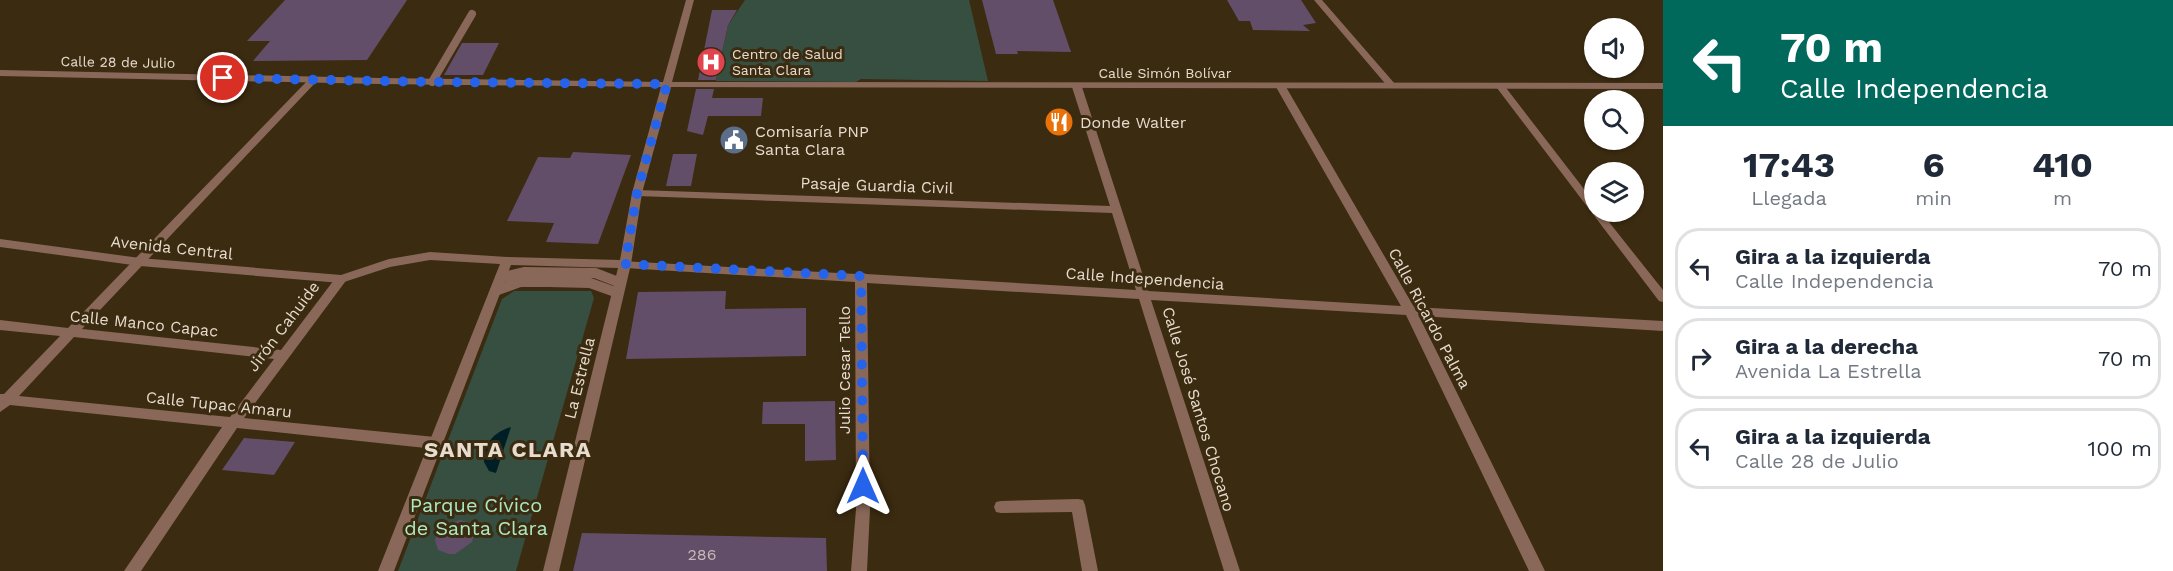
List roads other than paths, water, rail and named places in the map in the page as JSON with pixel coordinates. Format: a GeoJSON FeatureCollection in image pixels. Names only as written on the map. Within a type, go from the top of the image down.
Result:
{"type":"FeatureCollection","features":[{"type":"Feature","properties":{"kind":"street","name":"La Estrella"},"geometry":{"type":"LineString","coordinates":[[551,571],[620,288],[637,193],[690,0]]}},
{"type":"Feature","properties":{"kind":"street"},"geometry":{"type":"LineString","coordinates":[[1318,0],[1392,86]]}},
{"type":"Feature","properties":{"kind":"street","name":"Calle 28 de Julio"},"geometry":{"type":"LineString","coordinates":[[0,73],[432,82],[667,84]]}},
{"type":"Feature","properties":{"kind":"street"},"geometry":{"type":"LineString","coordinates":[[2,401],[140,262],[313,80]]}},
{"type":"Feature","properties":{"kind":"street","name":"Calle Simón Bolívar"},"geometry":{"type":"LineString","coordinates":[[667,84],[1077,87],[1663,86]]}},
{"type":"Feature","properties":{"kind":"street"},"geometry":{"type":"LineString","coordinates":[[1500,86],[1584,196]]}},
{"type":"Feature","properties":{"kind":"street","name":"Calle José Santos Chocano"},"geometry":{"type":"LineString","coordinates":[[1077,87],[1232,571]]}},
{"type":"Feature","properties":{"kind":"street","name":"Calle Ricardo Palma"},"geometry":{"type":"LineString","coordinates":[[1281,87],[1410,311],[1537,571]]}},
{"type":"Feature","properties":{"kind":"street","name":"Pasaje Guardia Civil"},"geometry":{"type":"LineString","coordinates":[[637,193],[1116,210]]}},
{"type":"Feature","properties":{"kind":"street"},"geometry":{"type":"LineString","coordinates":[[1604,222],[1663,298]]}},
{"type":"Feature","properties":{"kind":"street","name":"Avenida Central"},"geometry":{"type":"LineString","coordinates":[[0,243],[140,262],[341,279]]}},
{"type":"Feature","properties":{"kind":"street","name":"Jirón Cahuide"},"geometry":{"type":"LineString","coordinates":[[132,571],[232,424],[341,279],[389,263],[430,256],[507,261],[625,264]]}},
{"type":"Feature","properties":{"kind":"street"},"geometry":{"type":"LineString","coordinates":[[386,571],[507,261]]}},
{"type":"Feature","properties":{"kind":"street","name":"Calle Independencia"},"geometry":{"type":"LineString","coordinates":[[625,264],[861,276],[1663,326]]}},
{"type":"Feature","properties":{"kind":"street","name":"Julio Cesar Tello"},"geometry":{"type":"LineString","coordinates":[[859,571],[863,510],[861,276]]}},
{"type":"Feature","properties":{"kind":"street","name":"Calle Manco Capac"},"geometry":{"type":"LineString","coordinates":[[0,325],[284,355]]}},
{"type":"Feature","properties":{"kind":"street","name":"Calle Tupac Amaru"},"geometry":{"type":"LineString","coordinates":[[2,401],[435,443]]}},
{"type":"Feature","properties":{"kind":"street"},"geometry":{"type":"LineString","coordinates":[[1001,507],[1078,505],[1090,571]]}},
{"type":"Feature","properties":{"kind":"lane"},"geometry":{"type":"LineString","coordinates":[[432,82],[472,14]]}},
{"type":"Feature","properties":{"kind":"lane"},"geometry":{"type":"LineString","coordinates":[[498,285],[520,282],[590,283],[620,288]]}},
{"type":"Feature","properties":{"kind":"water"},"geometry":{"type":"Polygon","coordinates":[[[511,427],[496,473],[489,471],[484,462],[488,444],[499,432],[511,427]]]}},
{"type":"Feature","properties":{"kind":"place","name":"Centro de Salud Santa Clara"},"geometry":{"type":"Point","coordinates":[711,62]}},
{"type":"Feature","properties":{"kind":"place","name":"Donde Walter"},"geometry":{"type":"Point","coordinates":[1059,122]}},
{"type":"Feature","properties":{"kind":"place","name":"Comisaría PNP Santa Clara"},"geometry":{"type":"Point","coordinates":[734,140]}},
{"type":"Feature","properties":{"kind":"district","name":"SANTA CLARA"},"geometry":{"type":"Point","coordinates":[508,449]}},
{"type":"Feature","properties":{"kind":"park label","name":"Parque Cívico de Santa Clara"},"geometry":{"type":"Point","coordinates":[476,516]}}]}
